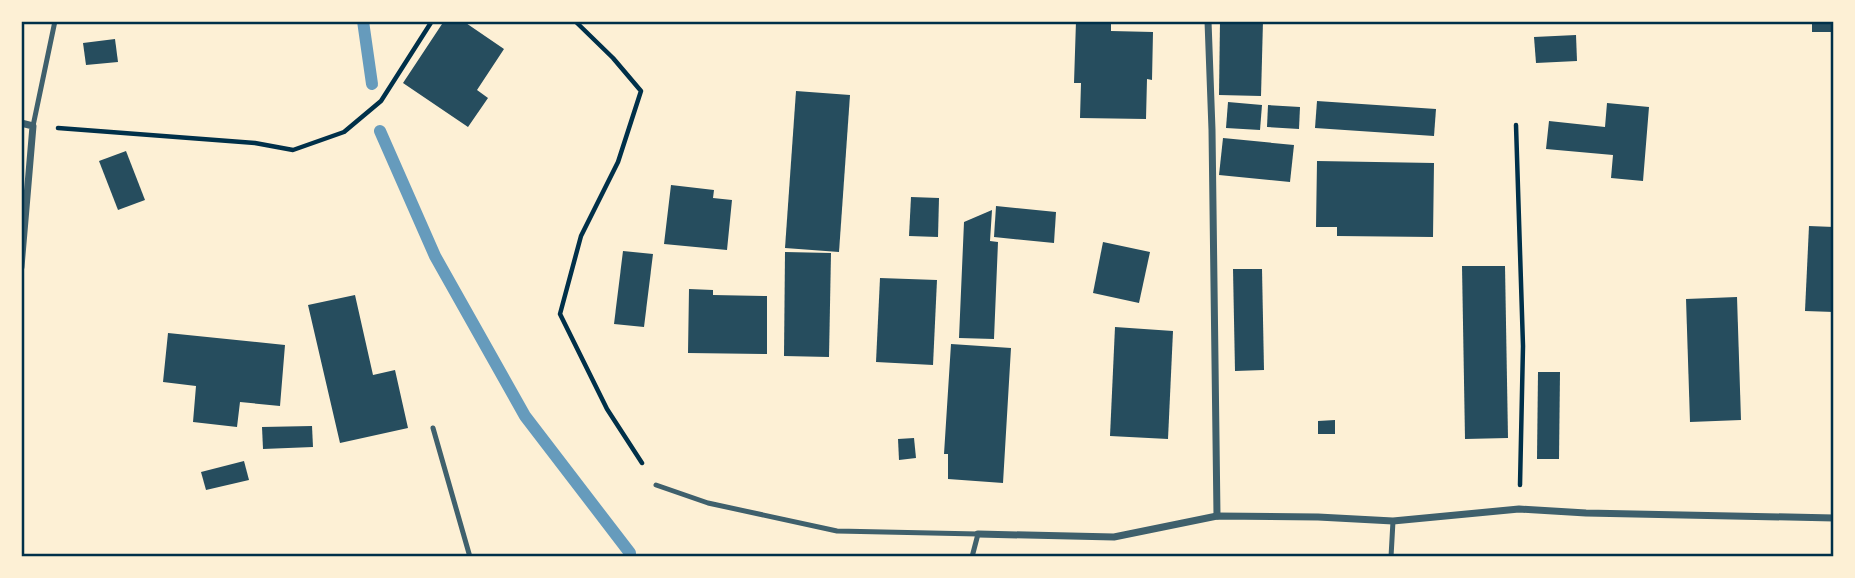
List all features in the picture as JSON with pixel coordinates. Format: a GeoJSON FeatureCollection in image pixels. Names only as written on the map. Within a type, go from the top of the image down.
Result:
{"type":"FeatureCollection","features":[{"type":"Feature","properties":{"kind":"street"},"geometry":{"type":"LineString","coordinates":[[1209,21],[1217,516]]}},
{"type":"Feature","properties":{"kind":"street"},"geometry":{"type":"LineString","coordinates":[[21,123],[33,126],[21,267]]}},
{"type":"Feature","properties":{"kind":"street"},"geometry":{"type":"LineString","coordinates":[[978,534],[1114,537],[1217,516],[1394,520],[1519,509],[1834,518]]}},
{"type":"Feature","properties":{"kind":"lane"},"geometry":{"type":"LineString","coordinates":[[33,126],[55,21]]}},
{"type":"Feature","properties":{"kind":"lane"},"geometry":{"type":"LineString","coordinates":[[433,429],[470,557]]}},
{"type":"Feature","properties":{"kind":"lane"},"geometry":{"type":"LineString","coordinates":[[656,485],[708,503],[837,531],[978,534],[972,557]]}},
{"type":"Feature","properties":{"kind":"lane"},"geometry":{"type":"LineString","coordinates":[[1391,557],[1394,520]]}},
{"type":"Feature","properties":{"kind":"path"},"geometry":{"type":"LineString","coordinates":[[33,126],[255,143],[293,150],[344,132],[381,101],[432,21]]}},
{"type":"Feature","properties":{"kind":"path"},"geometry":{"type":"LineString","coordinates":[[575,21],[641,90],[618,162],[581,236],[560,314],[607,409],[656,485]]}},
{"type":"Feature","properties":{"kind":"path"},"geometry":{"type":"LineString","coordinates":[[1516,125],[1523,346],[1519,509]]}},
{"type":"Feature","properties":{"kind":"building"},"geometry":{"type":"Polygon","coordinates":[[[444,21],[463,21],[504,49],[477,90],[488,98],[468,127],[403,83],[444,21]]]}},
{"type":"Feature","properties":{"kind":"building"},"geometry":{"type":"Polygon","coordinates":[[[1076,21],[1111,21],[1111,31],[1153,32],[1152,80],[1147,79],[1146,119],[1080,118],[1081,83],[1074,83],[1076,21]]]}},
{"type":"Feature","properties":{"kind":"building"},"geometry":{"type":"Polygon","coordinates":[[[1220,21],[1263,21],[1261,96],[1219,95],[1220,21]]]}},
{"type":"Feature","properties":{"kind":"building"},"geometry":{"type":"Polygon","coordinates":[[[1812,21],[1834,21],[1834,32],[1812,32],[1812,21]]]}},
{"type":"Feature","properties":{"kind":"building"},"geometry":{"type":"Polygon","coordinates":[[[1576,35],[1577,61],[1536,63],[1534,37],[1576,35]]]}},
{"type":"Feature","properties":{"kind":"building"},"geometry":{"type":"Polygon","coordinates":[[[115,39],[118,62],[86,65],[83,43],[115,39]]]}},
{"type":"Feature","properties":{"kind":"building"},"geometry":{"type":"Polygon","coordinates":[[[796,91],[850,95],[839,252],[785,248],[796,91]]]}},
{"type":"Feature","properties":{"kind":"building"},"geometry":{"type":"Polygon","coordinates":[[[1317,101],[1436,109],[1434,136],[1315,128],[1317,101]]]}},
{"type":"Feature","properties":{"kind":"building"},"geometry":{"type":"Polygon","coordinates":[[[1228,102],[1262,105],[1260,130],[1226,128],[1228,102]]]}},
{"type":"Feature","properties":{"kind":"building"},"geometry":{"type":"Polygon","coordinates":[[[1607,103],[1649,107],[1643,181],[1611,178],[1613,155],[1546,149],[1549,121],[1605,127],[1607,103]]]}},
{"type":"Feature","properties":{"kind":"building"},"geometry":{"type":"Polygon","coordinates":[[[1268,105],[1300,107],[1299,129],[1267,127],[1268,105]]]}},
{"type":"Feature","properties":{"kind":"building"},"geometry":{"type":"Polygon","coordinates":[[[1223,138],[1294,145],[1290,182],[1219,175],[1223,138]]]}},
{"type":"Feature","properties":{"kind":"building"},"geometry":{"type":"Polygon","coordinates":[[[126,151],[145,200],[118,210],[99,161],[126,151]]]}},
{"type":"Feature","properties":{"kind":"building"},"geometry":{"type":"Polygon","coordinates":[[[1317,161],[1434,163],[1433,237],[1337,236],[1337,227],[1316,227],[1317,161]]]}},
{"type":"Feature","properties":{"kind":"building"},"geometry":{"type":"Polygon","coordinates":[[[671,185],[714,190],[713,198],[732,200],[727,250],[664,244],[671,185]]]}},
{"type":"Feature","properties":{"kind":"building"},"geometry":{"type":"Polygon","coordinates":[[[911,197],[939,198],[938,237],[909,236],[911,197]]]}},
{"type":"Feature","properties":{"kind":"building"},"geometry":{"type":"Polygon","coordinates":[[[996,206],[1056,212],[1054,243],[994,237],[996,206]]]}},
{"type":"Feature","properties":{"kind":"building"},"geometry":{"type":"Polygon","coordinates":[[[992,210],[990,241],[998,242],[994,339],[959,338],[964,222],[992,210]]]}},
{"type":"Feature","properties":{"kind":"building"},"geometry":{"type":"Polygon","coordinates":[[[1809,226],[1834,227],[1834,312],[1805,311],[1809,226]]]}},
{"type":"Feature","properties":{"kind":"building"},"geometry":{"type":"Polygon","coordinates":[[[1103,242],[1150,252],[1139,303],[1093,293],[1103,242]]]}},
{"type":"Feature","properties":{"kind":"building"},"geometry":{"type":"Polygon","coordinates":[[[623,251],[653,254],[644,327],[614,324],[623,251]]]}},
{"type":"Feature","properties":{"kind":"building"},"geometry":{"type":"Polygon","coordinates":[[[785,252],[831,253],[829,357],[784,356],[785,252]]]}},
{"type":"Feature","properties":{"kind":"building"},"geometry":{"type":"Polygon","coordinates":[[[1462,266],[1505,266],[1508,438],[1465,439],[1462,266]]]}},
{"type":"Feature","properties":{"kind":"building"},"geometry":{"type":"Polygon","coordinates":[[[1233,269],[1262,269],[1264,370],[1235,371],[1233,269]]]}},
{"type":"Feature","properties":{"kind":"building"},"geometry":{"type":"Polygon","coordinates":[[[880,278],[937,280],[933,365],[876,362],[880,278]]]}},
{"type":"Feature","properties":{"kind":"building"},"geometry":{"type":"Polygon","coordinates":[[[689,289],[713,290],[713,295],[767,296],[767,354],[688,353],[689,289]]]}},
{"type":"Feature","properties":{"kind":"building"},"geometry":{"type":"Polygon","coordinates":[[[355,295],[373,375],[395,370],[408,428],[340,443],[308,305],[355,295]]]}},
{"type":"Feature","properties":{"kind":"building"},"geometry":{"type":"Polygon","coordinates":[[[1737,297],[1741,420],[1690,422],[1686,299],[1737,297]]]}},
{"type":"Feature","properties":{"kind":"building"},"geometry":{"type":"Polygon","coordinates":[[[1115,327],[1173,331],[1168,439],[1110,436],[1115,327]]]}},
{"type":"Feature","properties":{"kind":"building"},"geometry":{"type":"Polygon","coordinates":[[[168,333],[285,345],[280,406],[240,402],[237,427],[193,422],[196,386],[163,382],[168,333]]]}},
{"type":"Feature","properties":{"kind":"building"},"geometry":{"type":"Polygon","coordinates":[[[951,344],[1011,348],[1003,483],[948,479],[948,454],[944,454],[951,344]]]}},
{"type":"Feature","properties":{"kind":"building"},"geometry":{"type":"Polygon","coordinates":[[[1538,372],[1560,372],[1559,459],[1537,459],[1538,372]]]}},
{"type":"Feature","properties":{"kind":"building"},"geometry":{"type":"Polygon","coordinates":[[[1335,420],[1335,434],[1318,434],[1318,421],[1335,420]]]}},
{"type":"Feature","properties":{"kind":"building"},"geometry":{"type":"Polygon","coordinates":[[[312,426],[313,447],[263,449],[262,427],[312,426]]]}},
{"type":"Feature","properties":{"kind":"building"},"geometry":{"type":"Polygon","coordinates":[[[914,438],[916,458],[899,460],[898,439],[914,438]]]}},
{"type":"Feature","properties":{"kind":"building"},"geometry":{"type":"Polygon","coordinates":[[[244,461],[249,480],[206,490],[201,472],[244,461]]]}},
{"type":"Feature","properties":{"kind":"waterway"},"geometry":{"type":"LineString","coordinates":[[363,21],[372,84]]}},
{"type":"Feature","properties":{"kind":"waterway"},"geometry":{"type":"LineString","coordinates":[[380,131],[435,256],[525,416],[630,553],[630,557]]}}]}
